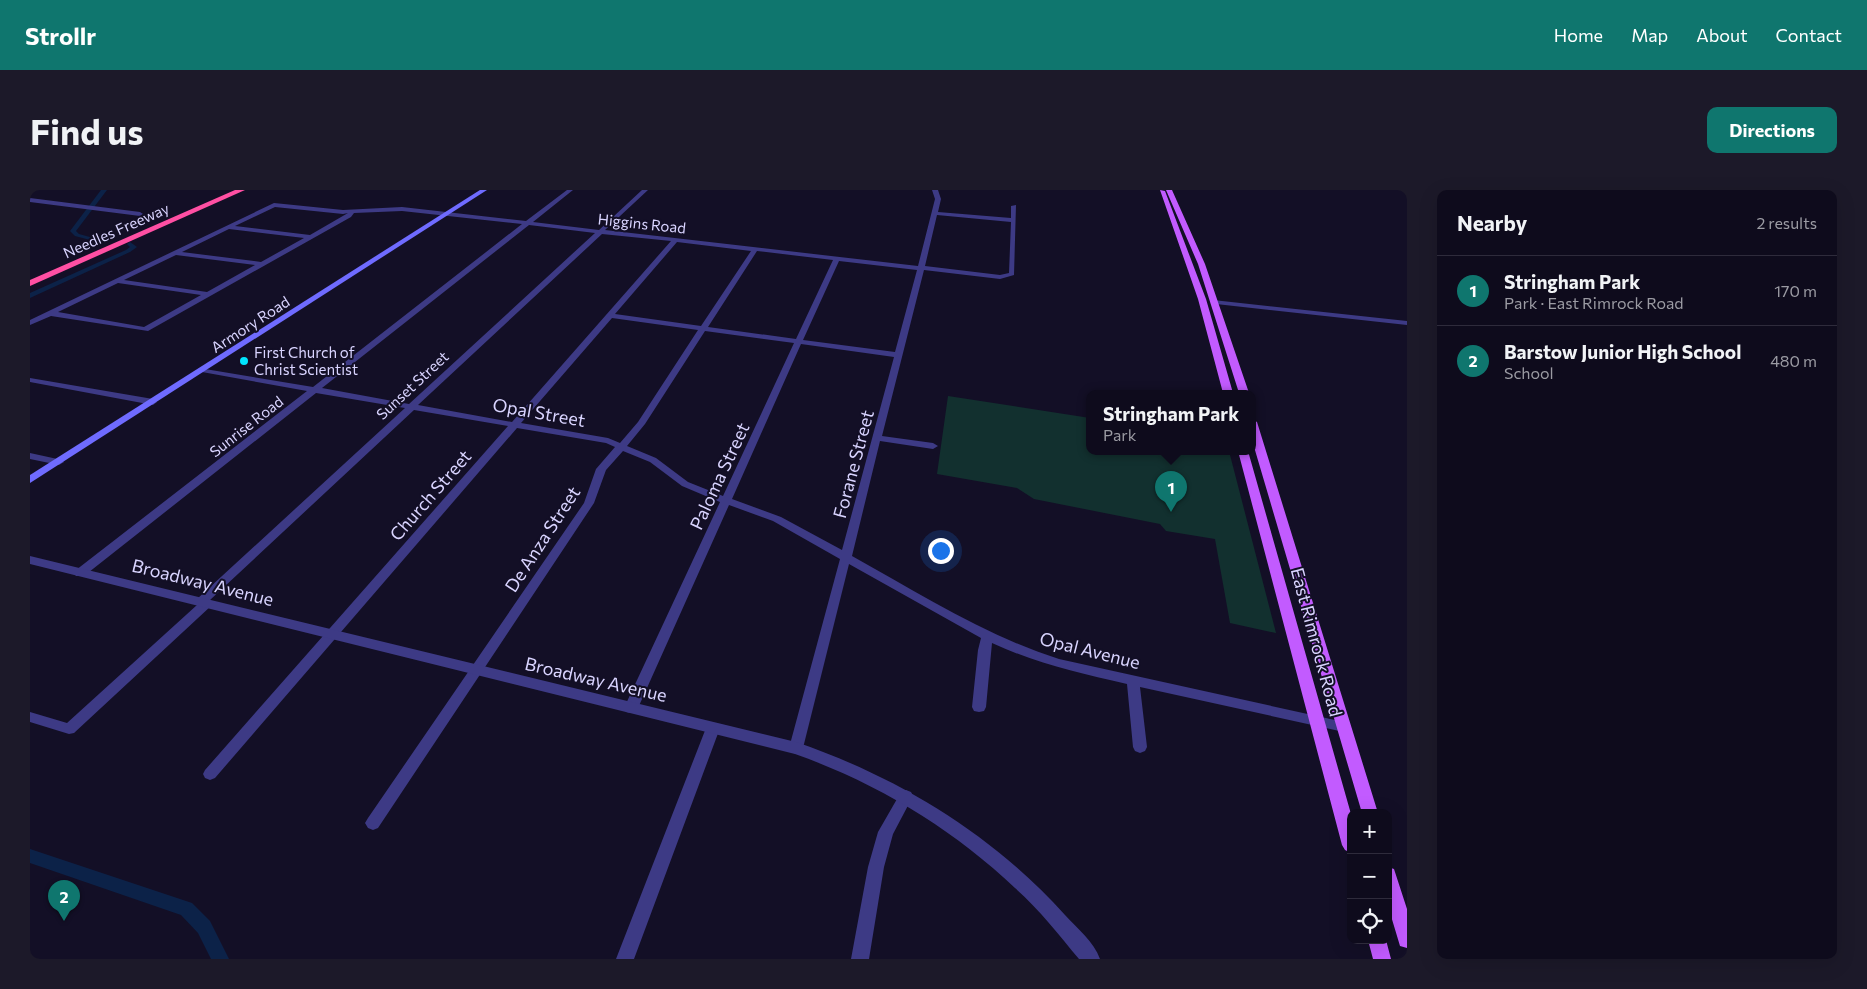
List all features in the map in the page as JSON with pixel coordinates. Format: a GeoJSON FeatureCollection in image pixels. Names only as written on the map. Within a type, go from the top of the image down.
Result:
{"type":"FeatureCollection","features":[{"type":"Feature","properties":{"kind":"highway"},"geometry":{"type":"LineString","coordinates":[[220,194],[242,190]]}},
{"type":"Feature","properties":{"kind":"highway","name":"Needles Freeway"},"geometry":{"type":"LineString","coordinates":[[181,207],[220,194]]}},
{"type":"Feature","properties":{"kind":"highway","name":"Needles Freeway"},"geometry":{"type":"LineString","coordinates":[[30,283],[220,194]]}},
{"type":"Feature","properties":{"kind":"highway","name":"Needles Freeway"},"geometry":{"type":"LineString","coordinates":[[83,249],[172,210]]}},
{"type":"Feature","properties":{"kind":"main road","name":"Armory Road"},"geometry":{"type":"LineString","coordinates":[[30,480],[484,190]]}},
{"type":"Feature","properties":{"kind":"main road"},"geometry":{"type":"LineString","coordinates":[[1162,190],[1202,299],[1227,390]]}},
{"type":"Feature","properties":{"kind":"main road"},"geometry":{"type":"LineString","coordinates":[[1169,190],[1193,243],[1216,302],[1243,390]]}},
{"type":"Feature","properties":{"kind":"main road","name":"East Rimrock Road"},"geometry":{"type":"LineString","coordinates":[[1256,435],[1369,809]]}},
{"type":"Feature","properties":{"kind":"main road","name":"East Rimrock Road"},"geometry":{"type":"LineString","coordinates":[[1244,455],[1347,830]]}},
{"type":"Feature","properties":{"kind":"main road"},"geometry":{"type":"LineString","coordinates":[[1392,888],[1407,938]]}},
{"type":"Feature","properties":{"kind":"main road"},"geometry":{"type":"LineString","coordinates":[[1378,944],[1382,959]]}},
{"type":"Feature","properties":{"kind":"street","name":"Sunrise Road"},"geometry":{"type":"LineString","coordinates":[[80,572],[570,190]]}},
{"type":"Feature","properties":{"kind":"street","name":"Sunset Street"},"geometry":{"type":"LineString","coordinates":[[30,717],[69,729],[645,190]]}},
{"type":"Feature","properties":{"kind":"street","name":"Forane Street"},"geometry":{"type":"LineString","coordinates":[[796,748],[935,213],[938,199],[934,190]]}},
{"type":"Feature","properties":{"kind":"street"},"geometry":{"type":"LineString","coordinates":[[30,200],[140,214]]}},
{"type":"Feature","properties":{"kind":"street"},"geometry":{"type":"LineString","coordinates":[[30,208],[46,202]]}},
{"type":"Feature","properties":{"kind":"street","name":"Higgins Road"},"geometry":{"type":"LineString","coordinates":[[227,227],[274,205],[352,212],[390,208],[1007,276],[1012,274],[1013,220]]}},
{"type":"Feature","properties":{"kind":"street"},"geometry":{"type":"LineString","coordinates":[[935,213],[1013,220],[1014,206]]}},
{"type":"Feature","properties":{"kind":"street"},"geometry":{"type":"LineString","coordinates":[[50,313],[145,329],[352,212]]}},
{"type":"Feature","properties":{"kind":"street"},"geometry":{"type":"LineString","coordinates":[[30,323],[227,227],[310,237]]}},
{"type":"Feature","properties":{"kind":"street","name":"Church Street"},"geometry":{"type":"LineString","coordinates":[[210,774],[676,240]]}},
{"type":"Feature","properties":{"kind":"street","name":"De Anza Street"},"geometry":{"type":"LineString","coordinates":[[373,823],[588,503],[602,469],[641,424],[755,249]]}},
{"type":"Feature","properties":{"kind":"street"},"geometry":{"type":"LineString","coordinates":[[175,253],[262,264]]}},
{"type":"Feature","properties":{"kind":"street","name":"Paloma Street"},"geometry":{"type":"LineString","coordinates":[[631,708],[837,258]]}},
{"type":"Feature","properties":{"kind":"street"},"geometry":{"type":"LineString","coordinates":[[116,281],[208,294]]}},
{"type":"Feature","properties":{"kind":"street"},"geometry":{"type":"LineString","coordinates":[[1216,302],[1407,323]]}},
{"type":"Feature","properties":{"kind":"street"},"geometry":{"type":"LineString","coordinates":[[610,316],[898,355]]}},
{"type":"Feature","properties":{"kind":"street","name":"Opal Street"},"geometry":{"type":"LineString","coordinates":[[202,370],[591,437],[622,446],[653,460],[685,484],[777,519],[845,557]]}},
{"type":"Feature","properties":{"kind":"street"},"geometry":{"type":"LineString","coordinates":[[30,380],[153,402]]}},
{"type":"Feature","properties":{"kind":"street"},"geometry":{"type":"LineString","coordinates":[[877,438],[933,446]]}},
{"type":"Feature","properties":{"kind":"street"},"geometry":{"type":"LineString","coordinates":[[30,456],[59,462]]}},
{"type":"Feature","properties":{"kind":"street","name":"Opal Avenue"},"geometry":{"type":"LineString","coordinates":[[845,557],[988,636],[1028,654],[1060,664],[1344,727]]}},
{"type":"Feature","properties":{"kind":"street","name":"Broadway Avenue"},"geometry":{"type":"LineString","coordinates":[[30,560],[796,748],[832,759],[906,796],[962,832],[1024,884],[1091,959]]}},
{"type":"Feature","properties":{"kind":"street"},"geometry":{"type":"LineString","coordinates":[[979,707],[984,650],[988,636]]}},
{"type":"Feature","properties":{"kind":"street"},"geometry":{"type":"LineString","coordinates":[[1134,681],[1140,747]]}},
{"type":"Feature","properties":{"kind":"street"},"geometry":{"type":"LineString","coordinates":[[624,959],[713,728]]}},
{"type":"Feature","properties":{"kind":"street"},"geometry":{"type":"LineString","coordinates":[[860,959],[886,832],[906,796]]}},
{"type":"Feature","properties":{"kind":"green space"},"geometry":{"type":"Polygon","coordinates":[[[948,396],[1086,417],[1086,455],[1230,455],[1276,633],[1230,623],[1215,539],[1166,531],[1160,524],[1034,499],[1017,488],[937,474],[948,396]]]}},
{"type":"Feature","properties":{"kind":"waterway"},"geometry":{"type":"LineString","coordinates":[[94,239],[77,235],[73,231],[104,190]]}},
{"type":"Feature","properties":{"kind":"waterway"},"geometry":{"type":"LineString","coordinates":[[30,296],[128,251],[134,247],[130,244]]}},
{"type":"Feature","properties":{"kind":"waterway"},"geometry":{"type":"LineString","coordinates":[[30,856],[186,909],[204,927],[220,959]]}},
{"type":"Feature","properties":{"kind":"place","name":"First Church of Christ Scientist"},"geometry":{"type":"Point","coordinates":[244,361]}},
{"type":"Feature","properties":{"kind":"place","name":"Stringham Park"},"geometry":{"type":"Point","coordinates":[1171,512]}},
{"type":"Feature","properties":{"kind":"place","name":"Barstow Junior High School"},"geometry":{"type":"Point","coordinates":[64,921]}}]}
